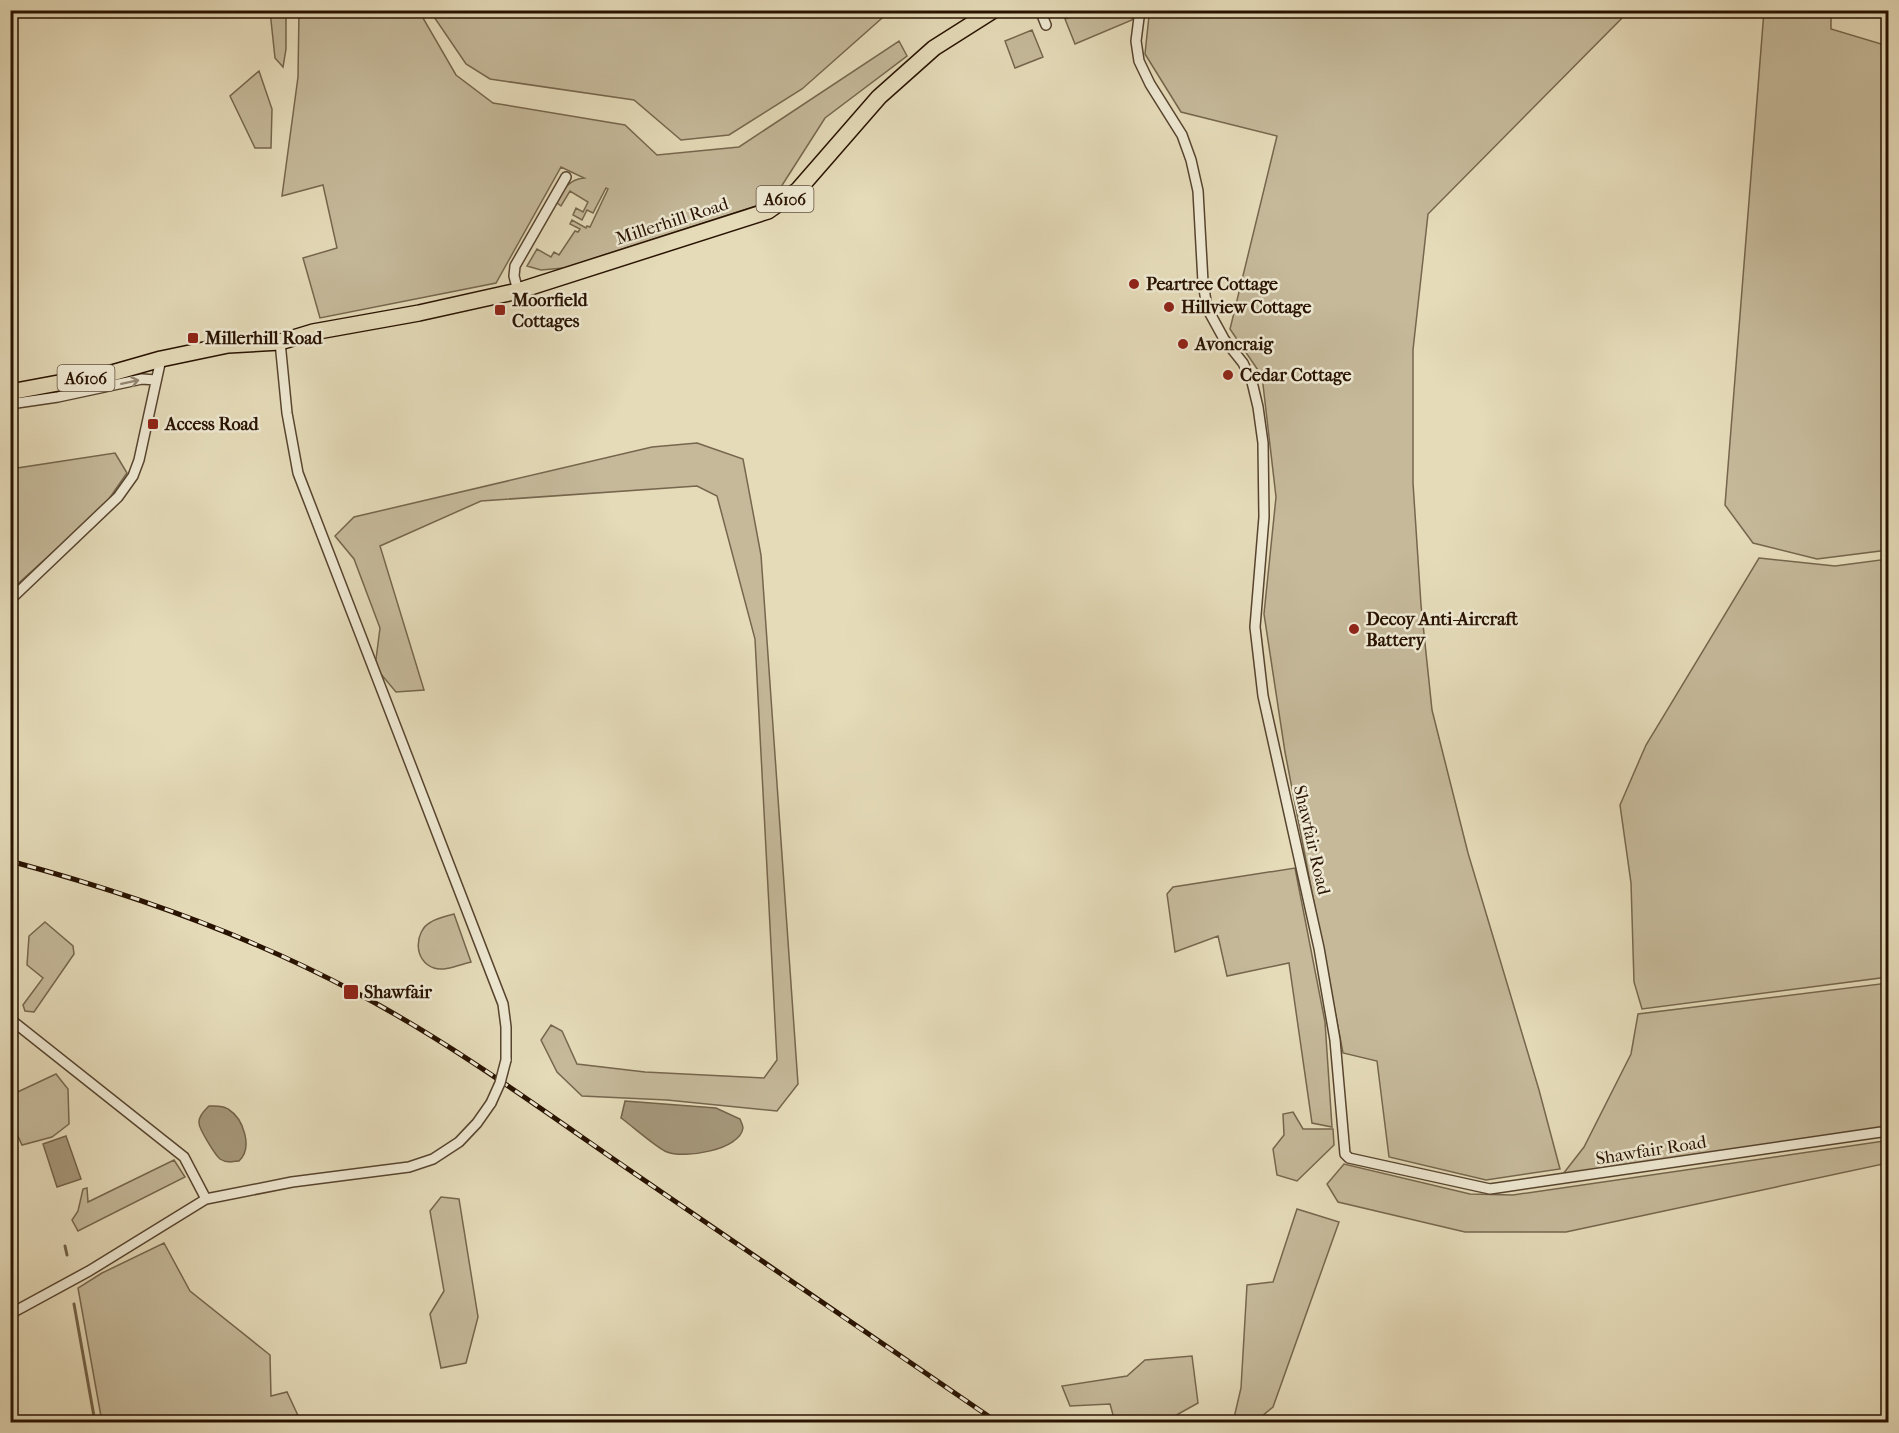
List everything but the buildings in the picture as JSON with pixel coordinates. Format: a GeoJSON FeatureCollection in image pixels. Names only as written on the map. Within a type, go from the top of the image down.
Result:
{"type":"FeatureCollection","features":[{"type":"Feature","properties":{"kind":"main road","name":"Millerhill Road"},"geometry":{"type":"LineString","coordinates":[[10,392],[112,373],[161,359],[228,345],[280,342],[313,332],[419,314],[518,291],[768,211],[798,190],[879,97],[926,55],[953,34],[994,10]]}},
{"type":"Feature","properties":{"kind":"street"},"geometry":{"type":"LineString","coordinates":[[1040,10],[1046,25]]}},
{"type":"Feature","properties":{"kind":"street","name":"Shawfair Road"},"geometry":{"type":"LineString","coordinates":[[1140,10],[1136,41],[1139,62],[1182,135],[1198,191],[1203,282],[1207,308],[1224,339],[1243,363],[1252,382],[1258,407],[1263,442],[1264,517],[1255,627],[1263,696],[1319,948],[1335,1040],[1345,1154],[1349,1158],[1490,1189],[1888,1131]]}},
{"type":"Feature","properties":{"kind":"street"},"geometry":{"type":"LineString","coordinates":[[518,291],[514,276],[515,266],[566,177]]}},
{"type":"Feature","properties":{"kind":"street"},"geometry":{"type":"LineString","coordinates":[[10,1314],[89,1271],[206,1199],[292,1182],[409,1167],[433,1159],[459,1142],[477,1123],[500,1083],[506,1060],[503,1004],[298,473],[287,412],[280,342]]}},
{"type":"Feature","properties":{"kind":"street"},"geometry":{"type":"LineString","coordinates":[[10,600],[118,497],[133,476],[139,460],[161,359]]}},
{"type":"Feature","properties":{"kind":"street"},"geometry":{"type":"LineString","coordinates":[[10,404],[58,397],[142,379],[156,380]]}},
{"type":"Feature","properties":{"kind":"street"},"geometry":{"type":"LineString","coordinates":[[10,1019],[184,1157],[206,1199]]}},
{"type":"Feature","properties":{"kind":"shaded area"},"geometry":{"type":"Polygon","coordinates":[[[1087,10],[1135,11],[1132,20],[1075,44],[1065,19],[1087,10]]]}},
{"type":"Feature","properties":{"kind":"shaded area"},"geometry":{"type":"Polygon","coordinates":[[[270,11],[286,11],[286,49],[283,67],[275,58],[270,11]]]}},
{"type":"Feature","properties":{"kind":"shaded area"},"geometry":{"type":"Polygon","coordinates":[[[299,11],[419,11],[456,75],[493,103],[625,125],[657,155],[739,147],[899,41],[907,56],[825,118],[772,201],[564,268],[541,270],[527,266],[537,249],[551,257],[554,252],[559,255],[575,231],[578,232],[580,229],[570,224],[572,220],[586,228],[590,227],[608,189],[606,188],[593,213],[587,210],[582,220],[573,215],[576,208],[583,212],[588,202],[570,191],[561,206],[556,202],[570,183],[584,178],[561,167],[496,283],[320,318],[303,258],[337,248],[323,185],[282,196],[298,77],[299,11]]]}},
{"type":"Feature","properties":{"kind":"shaded area"},"geometry":{"type":"Polygon","coordinates":[[[430,11],[890,11],[802,89],[729,135],[681,140],[634,100],[490,79],[466,64],[430,11]]]}},
{"type":"Feature","properties":{"kind":"shaded area"},"geometry":{"type":"Polygon","coordinates":[[[1151,11],[1629,11],[1428,214],[1413,350],[1413,483],[1421,605],[1432,710],[1468,853],[1539,1090],[1560,1169],[1486,1180],[1389,1157],[1377,1061],[1343,1053],[1285,752],[1264,614],[1276,497],[1262,376],[1230,329],[1277,136],[1181,112],[1145,54],[1151,11]]]}},
{"type":"Feature","properties":{"kind":"shaded area"},"geometry":{"type":"Polygon","coordinates":[[[1764,11],[1831,11],[1831,29],[1888,46],[1888,550],[1817,559],[1753,543],[1725,505],[1764,11]]]}},
{"type":"Feature","properties":{"kind":"shaded area"},"geometry":{"type":"Polygon","coordinates":[[[1032,30],[1043,57],[1015,68],[1005,41],[1032,30]]]}},
{"type":"Feature","properties":{"kind":"shaded area"},"geometry":{"type":"Polygon","coordinates":[[[259,71],[272,109],[271,148],[255,148],[230,96],[259,71]]]}},
{"type":"Feature","properties":{"kind":"shaded area"},"geometry":{"type":"Polygon","coordinates":[[[697,443],[743,459],[761,555],[798,1084],[777,1111],[667,1100],[582,1096],[557,1072],[541,1040],[551,1025],[562,1031],[577,1064],[645,1072],[764,1078],[777,1060],[755,639],[717,496],[697,486],[481,501],[380,546],[424,690],[396,692],[375,667],[380,628],[354,559],[335,536],[354,517],[652,447],[697,443]]]}},
{"type":"Feature","properties":{"kind":"shaded area"},"geometry":{"type":"Polygon","coordinates":[[[115,453],[127,473],[104,506],[11,590],[11,469],[115,453]]]}},
{"type":"Feature","properties":{"kind":"shaded area"},"geometry":{"type":"Polygon","coordinates":[[[1759,558],[1835,566],[1888,559],[1888,977],[1642,1009],[1634,982],[1631,883],[1620,805],[1646,745],[1759,558]]]}},
{"type":"Feature","properties":{"kind":"shaded area"},"geometry":{"type":"Polygon","coordinates":[[[1295,868],[1325,1022],[1332,1127],[1312,1123],[1289,963],[1227,976],[1218,936],[1175,952],[1167,894],[1173,887],[1295,868]]]}},
{"type":"Feature","properties":{"kind":"shaded area"},"geometry":{"type":"Polygon","coordinates":[[[454,914],[471,962],[447,968],[434,968],[422,959],[419,953],[421,932],[433,921],[454,914]]]}},
{"type":"Feature","properties":{"kind":"shaded area"},"geometry":{"type":"Polygon","coordinates":[[[45,922],[73,946],[74,954],[34,1012],[25,1011],[23,1005],[43,978],[27,965],[29,936],[45,922]]]}},
{"type":"Feature","properties":{"kind":"shaded area"},"geometry":{"type":"Polygon","coordinates":[[[1888,983],[1888,1127],[1563,1174],[1584,1147],[1631,1054],[1638,1014],[1888,983]]]}},
{"type":"Feature","properties":{"kind":"shaded area"},"geometry":{"type":"Polygon","coordinates":[[[56,1074],[68,1089],[69,1124],[52,1137],[22,1145],[11,1121],[11,1095],[56,1074]]]}},
{"type":"Feature","properties":{"kind":"shaded area"},"geometry":{"type":"Polygon","coordinates":[[[625,1101],[716,1108],[740,1119],[743,1128],[740,1136],[722,1147],[698,1153],[675,1154],[657,1146],[621,1118],[625,1101]]]}},
{"type":"Feature","properties":{"kind":"shaded area"},"geometry":{"type":"Polygon","coordinates":[[[209,1106],[226,1108],[234,1114],[242,1126],[246,1141],[239,1161],[227,1162],[220,1159],[204,1136],[199,1119],[209,1106]]]}},
{"type":"Feature","properties":{"kind":"shaded area"},"geometry":{"type":"Polygon","coordinates":[[[1293,1112],[1303,1129],[1333,1129],[1334,1145],[1297,1181],[1277,1175],[1273,1149],[1284,1135],[1283,1114],[1293,1112]]]}},
{"type":"Feature","properties":{"kind":"shaded area"},"geometry":{"type":"Polygon","coordinates":[[[66,1136],[81,1179],[57,1187],[43,1144],[66,1136]]]}},
{"type":"Feature","properties":{"kind":"shaded area"},"geometry":{"type":"Polygon","coordinates":[[[1884,1141],[1888,1145],[1888,1163],[1566,1232],[1465,1232],[1338,1202],[1327,1184],[1344,1164],[1470,1194],[1513,1195],[1884,1141]]]}},
{"type":"Feature","properties":{"kind":"shaded area"},"geometry":{"type":"Polygon","coordinates":[[[174,1160],[185,1177],[78,1231],[72,1220],[78,1211],[83,1189],[87,1188],[88,1202],[174,1160]]]}},
{"type":"Feature","properties":{"kind":"shaded area"},"geometry":{"type":"Polygon","coordinates":[[[441,1197],[459,1199],[478,1317],[466,1363],[441,1368],[430,1314],[444,1291],[430,1211],[441,1197]]]}},
{"type":"Feature","properties":{"kind":"shaded area"},"geometry":{"type":"Polygon","coordinates":[[[1297,1209],[1339,1222],[1273,1407],[1255,1422],[1233,1422],[1241,1388],[1247,1285],[1273,1282],[1297,1209]]]}},
{"type":"Feature","properties":{"kind":"shaded area"},"geometry":{"type":"Polygon","coordinates":[[[164,1243],[190,1291],[270,1355],[271,1396],[287,1392],[301,1422],[102,1422],[78,1288],[102,1273],[164,1243]]]}},
{"type":"Feature","properties":{"kind":"shaded area"},"geometry":{"type":"Polygon","coordinates":[[[1192,1356],[1198,1403],[1164,1422],[1115,1422],[1110,1404],[1070,1406],[1062,1386],[1127,1376],[1145,1360],[1192,1356]]]}},
{"type":"Feature","properties":{"kind":"waterway"},"geometry":{"type":"LineString","coordinates":[[65,1246],[67,1255]]}},
{"type":"Feature","properties":{"kind":"waterway"},"geometry":{"type":"LineString","coordinates":[[74,1304],[95,1422]]}},
{"type":"Feature","properties":{"kind":"railway"},"geometry":{"type":"LineString","coordinates":[[10,861],[142,901],[228,933],[312,970],[389,1011],[493,1076],[997,1422]]}},
{"type":"Feature","properties":{"kind":"place","name":"Peartree Cottage"},"geometry":{"type":"Point","coordinates":[1134,284]}},
{"type":"Feature","properties":{"kind":"place","name":"Hillview Cottage"},"geometry":{"type":"Point","coordinates":[1169,307]}},
{"type":"Feature","properties":{"kind":"place","name":"Moorfield Cottages"},"geometry":{"type":"Point","coordinates":[500,310]}},
{"type":"Feature","properties":{"kind":"place","name":"Millerhill Road"},"geometry":{"type":"Point","coordinates":[193,338]}},
{"type":"Feature","properties":{"kind":"place","name":"Avoncraig"},"geometry":{"type":"Point","coordinates":[1183,344]}},
{"type":"Feature","properties":{"kind":"place","name":"Cedar Cottage"},"geometry":{"type":"Point","coordinates":[1228,375]}},
{"type":"Feature","properties":{"kind":"place","name":"Access Road"},"geometry":{"type":"Point","coordinates":[153,424]}},
{"type":"Feature","properties":{"kind":"place","name":"Decoy Anti-Aircraft Battery"},"geometry":{"type":"Point","coordinates":[1354,629]}},
{"type":"Feature","properties":{"kind":"place","name":"Shawfair"},"geometry":{"type":"Point","coordinates":[351,992]}}]}
